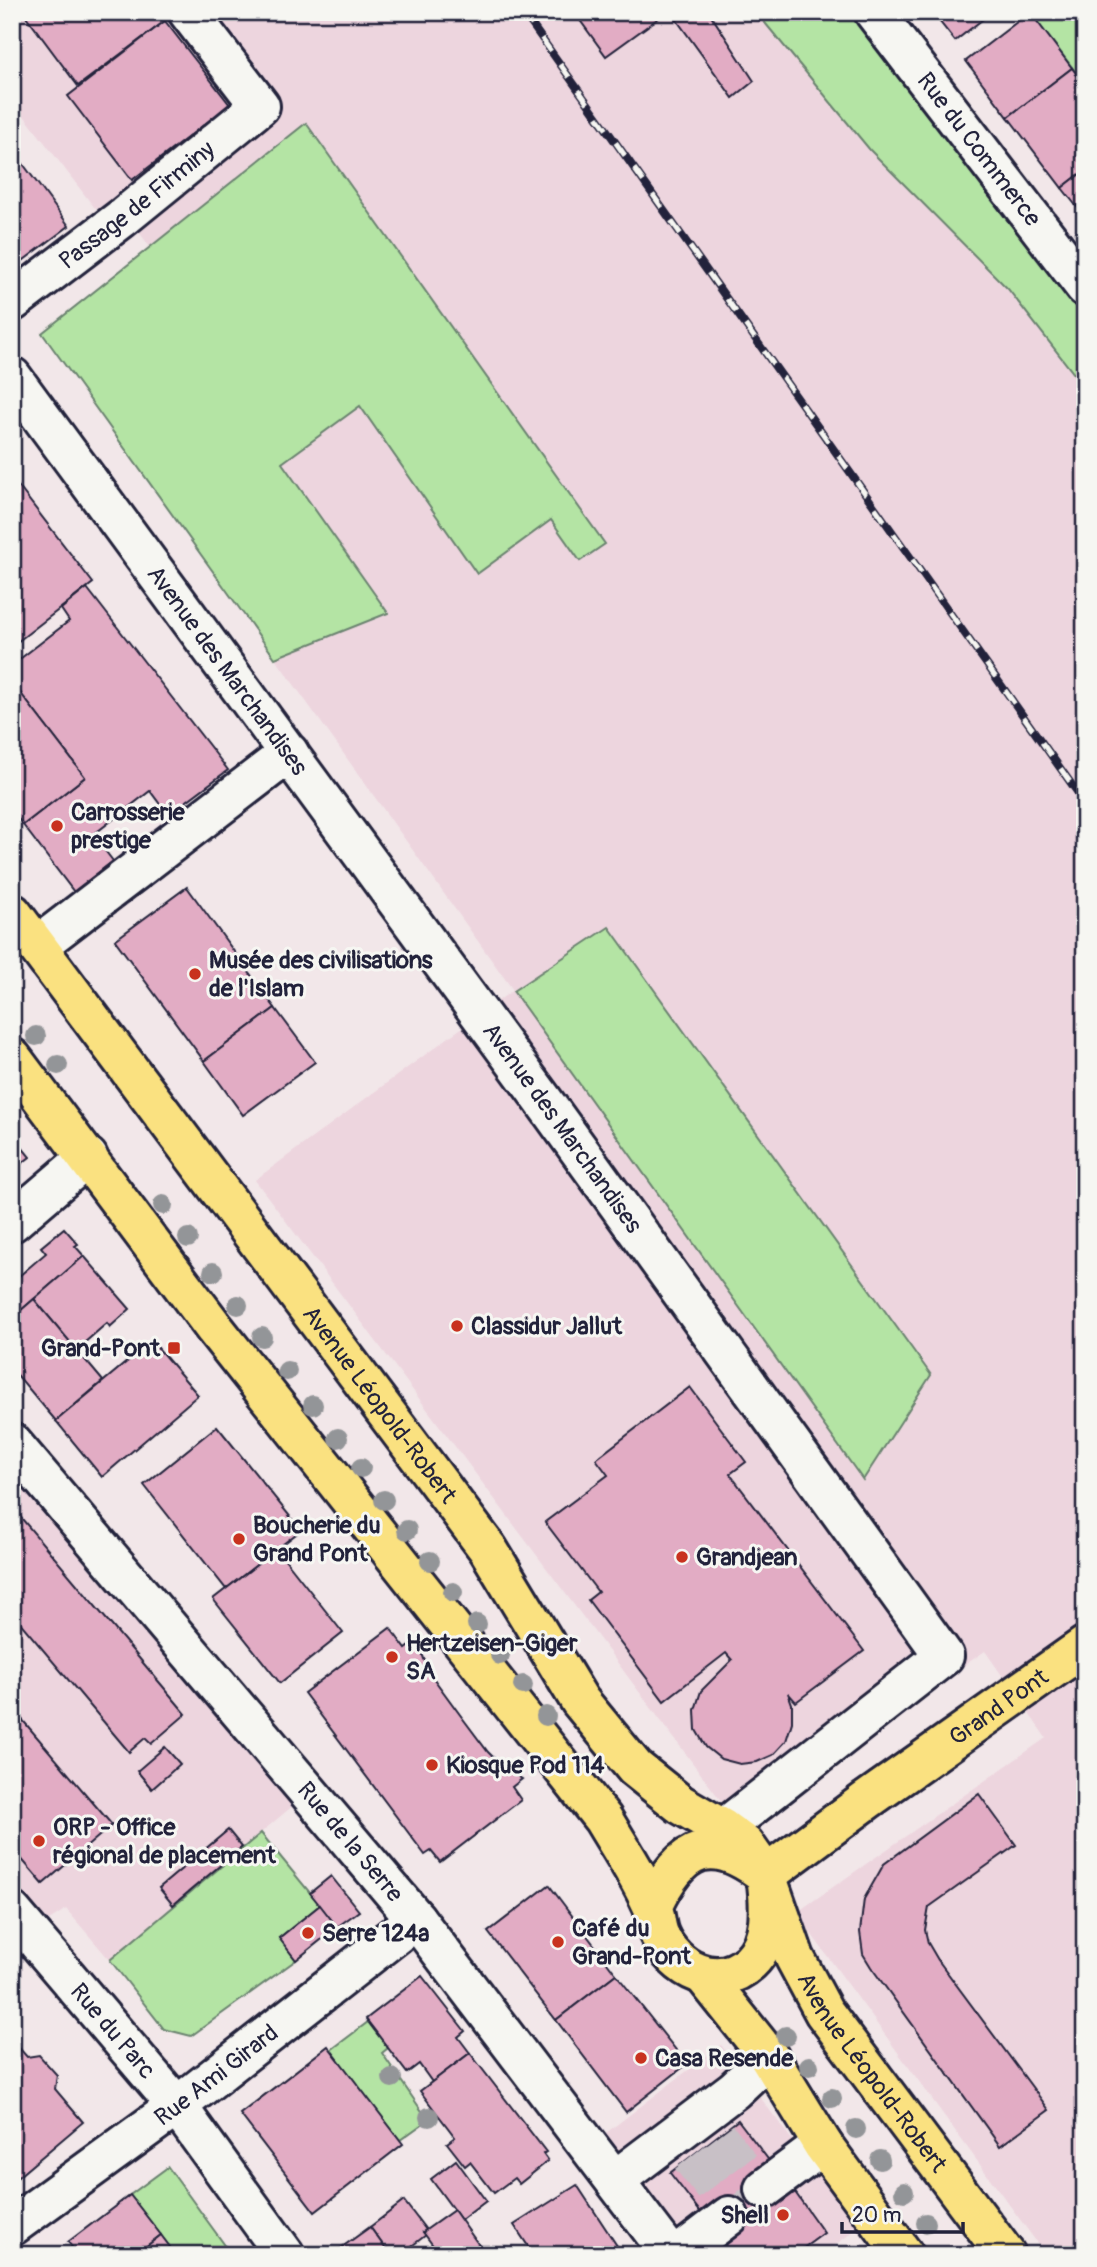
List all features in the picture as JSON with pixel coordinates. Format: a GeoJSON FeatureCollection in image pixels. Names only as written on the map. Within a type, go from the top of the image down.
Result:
{"type":"FeatureCollection","features":[{"type":"Feature","properties":{"kind":"main road","name":"Avenue Léopold-Robert"},"geometry":{"type":"LineString","coordinates":[[12,913],[488,1549],[580,1701],[635,1768],[680,1804],[745,1845],[766,1875],[795,1958],[824,2012],[1006,2255]]}},
{"type":"Feature","properties":{"kind":"main road"},"geometry":{"type":"LineString","coordinates":[[12,1058],[215,1329],[603,1819],[653,1905],[660,1936],[674,1957],[688,1969],[705,1976],[769,2057],[823,2145],[904,2255]]}},
{"type":"Feature","properties":{"kind":"main road","name":"Grand Pont"},"geometry":{"type":"LineString","coordinates":[[766,1875],[1085,1646]]}},
{"type":"Feature","properties":{"kind":"main road"},"geometry":{"type":"LineString","coordinates":[[653,1905],[675,1868],[691,1855],[703,1850],[725,1851],[746,1859],[766,1875]]}},
{"type":"Feature","properties":{"kind":"main road","name":"Avenue Léopold-Robert"},"geometry":{"type":"LineString","coordinates":[[705,1976],[727,1974],[747,1965],[757,1955],[766,1934],[768,1919],[770,1901],[766,1875]]}},
{"type":"Feature","properties":{"kind":"street","name":"Passage de Firminy"},"geometry":{"type":"LineString","coordinates":[[12,302],[121,219],[260,106],[188,12]]}},
{"type":"Feature","properties":{"kind":"street","name":"Rue du Commerce"},"geometry":{"type":"LineString","coordinates":[[874,12],[1085,287]]}},
{"type":"Feature","properties":{"kind":"street","name":"Avenue des Marchandises"},"geometry":{"type":"LineString","coordinates":[[12,377],[556,1118],[944,1656],[723,1829]]}},
{"type":"Feature","properties":{"kind":"street"},"geometry":{"type":"LineString","coordinates":[[37,946],[289,753]]}},
{"type":"Feature","properties":{"kind":"street"},"geometry":{"type":"LineString","coordinates":[[12,1222],[88,1157]]}},
{"type":"Feature","properties":{"kind":"street","name":"Rue de la Serre"},"geometry":{"type":"LineString","coordinates":[[12,1443],[416,1919],[671,2255]]}},
{"type":"Feature","properties":{"kind":"street","name":"Rue du Parc"},"geometry":{"type":"LineString","coordinates":[[12,1912],[177,2106],[285,2255]]}},
{"type":"Feature","properties":{"kind":"street","name":"Rue Ami Girard"},"geometry":{"type":"LineString","coordinates":[[12,2225],[177,2106],[416,1919]]}},
{"type":"Feature","properties":{"kind":"street"},"geometry":{"type":"LineString","coordinates":[[615,2180],[696,2136],[734,2090],[769,2057]]}},
{"type":"Feature","properties":{"kind":"street"},"geometry":{"type":"LineString","coordinates":[[764,2189],[823,2145]]}},
{"type":"Feature","properties":{"kind":"street"},"geometry":{"type":"LineString","coordinates":[[678,2255],[729,2216]]}},
{"type":"Feature","properties":{"kind":"shaded area"},"geometry":{"type":"Polygon","coordinates":[[[12,12],[756,12],[870,150],[1008,289],[1085,388],[1085,2255],[1046,2255],[796,1913],[1046,1738],[985,1651],[737,1822],[255,1180],[513,990],[42,333],[150,247],[130,220],[94,207],[12,100],[12,12]]]}},
{"type":"Feature","properties":{"kind":"shaded area"},"geometry":{"type":"Polygon","coordinates":[[[12,1460],[295,1804],[110,1960],[66,1909],[40,1926],[12,1893],[12,1460]]]}},
{"type":"Feature","properties":{"kind":"shaded area"},"geometry":{"type":"Polygon","coordinates":[[[721,2045],[858,2228],[822,2255],[691,2255],[602,2136],[721,2045]]]}},
{"type":"Feature","properties":{"kind":"green space"},"geometry":{"type":"Polygon","coordinates":[[[756,12],[864,12],[1085,307],[1085,388],[1008,289],[870,150],[756,12]]]}},
{"type":"Feature","properties":{"kind":"green space"},"geometry":{"type":"Polygon","coordinates":[[[1030,12],[1085,12],[1085,84],[1030,12]]]}},
{"type":"Feature","properties":{"kind":"green space"},"geometry":{"type":"Polygon","coordinates":[[[306,123],[605,544],[580,561],[551,520],[477,574],[360,406],[282,463],[388,613],[275,658],[42,333],[306,123]]]}},
{"type":"Feature","properties":{"kind":"green space"},"geometry":{"type":"Polygon","coordinates":[[[609,927],[931,1375],[863,1480],[513,991],[609,927]]]}},
{"type":"Feature","properties":{"kind":"green space"},"geometry":{"type":"Polygon","coordinates":[[[261,1833],[320,1905],[279,1938],[296,1960],[191,2036],[164,2029],[110,1960],[261,1833]]]}},
{"type":"Feature","properties":{"kind":"green space"},"geometry":{"type":"Polygon","coordinates":[[[368,2022],[388,2048],[382,2053],[428,2120],[400,2140],[331,2050],[368,2022]]]}},
{"type":"Feature","properties":{"kind":"green space"},"geometry":{"type":"Polygon","coordinates":[[[168,2167],[232,2255],[176,2255],[130,2195],[168,2167]]]}},
{"type":"Feature","properties":{"kind":"building"},"geometry":{"type":"Polygon","coordinates":[[[23,12],[159,12],[165,21],[78,86],[23,12]]]}},
{"type":"Feature","properties":{"kind":"building"},"geometry":{"type":"Polygon","coordinates":[[[574,12],[667,12],[606,56],[574,12]]]}},
{"type":"Feature","properties":{"kind":"building"},"geometry":{"type":"Polygon","coordinates":[[[671,12],[709,12],[754,81],[733,98],[671,12]]]}},
{"type":"Feature","properties":{"kind":"building"},"geometry":{"type":"Polygon","coordinates":[[[932,12],[992,12],[955,41],[932,12]]]}},
{"type":"Feature","properties":{"kind":"building"},"geometry":{"type":"Polygon","coordinates":[[[1030,12],[1072,68],[1008,117],[966,61],[1030,12]]]}},
{"type":"Feature","properties":{"kind":"building"},"geometry":{"type":"Polygon","coordinates":[[[165,21],[230,105],[132,180],[68,96],[165,21]]]}},
{"type":"Feature","properties":{"kind":"building"},"geometry":{"type":"Polygon","coordinates":[[[1072,68],[1085,84],[1085,170],[1062,188],[1008,117],[1072,68]]]}},
{"type":"Feature","properties":{"kind":"building"},"geometry":{"type":"Polygon","coordinates":[[[12,149],[69,226],[12,269],[12,149]]]}},
{"type":"Feature","properties":{"kind":"building"},"geometry":{"type":"Polygon","coordinates":[[[1085,170],[1085,217],[1062,188],[1085,170]]]}},
{"type":"Feature","properties":{"kind":"building"},"geometry":{"type":"Polygon","coordinates":[[[12,478],[93,583],[12,646],[13,576],[12,478]]]}},
{"type":"Feature","properties":{"kind":"building"},"geometry":{"type":"Polygon","coordinates":[[[87,588],[228,770],[168,815],[150,791],[93,835],[113,861],[74,892],[23,825],[85,777],[12,682],[12,665],[69,621],[61,609],[87,588]]]}},
{"type":"Feature","properties":{"kind":"building"},"geometry":{"type":"Polygon","coordinates":[[[12,682],[85,777],[23,825],[12,811],[12,682]]]}},
{"type":"Feature","properties":{"kind":"building","name":"Musée des civilisations de l'Islam"},"geometry":{"type":"Polygon","coordinates":[[[187,887],[275,1008],[204,1061],[115,940],[187,887]]]}},
{"type":"Feature","properties":{"kind":"building"},"geometry":{"type":"Polygon","coordinates":[[[275,1008],[315,1062],[243,1115],[204,1061],[275,1008]]]}},
{"type":"Feature","properties":{"kind":"building"},"geometry":{"type":"Polygon","coordinates":[[[12,1135],[30,1157],[12,1171],[12,1135]]]}},
{"type":"Feature","properties":{"kind":"building"},"geometry":{"type":"Polygon","coordinates":[[[64,1228],[84,1256],[12,1318],[12,1282],[46,1253],[41,1247],[64,1228]]]}},
{"type":"Feature","properties":{"kind":"building"},"geometry":{"type":"Polygon","coordinates":[[[84,1256],[130,1309],[110,1327],[107,1323],[76,1350],[34,1299],[84,1256]]]}},
{"type":"Feature","properties":{"kind":"building"},"geometry":{"type":"Polygon","coordinates":[[[34,1299],[103,1381],[56,1421],[12,1369],[12,1318],[34,1299]]]}},
{"type":"Feature","properties":{"kind":"building"},"geometry":{"type":"Polygon","coordinates":[[[152,1341],[198,1395],[102,1477],[56,1421],[152,1341]]]}},
{"type":"Feature","properties":{"kind":"building","name":"Grandjean"},"geometry":{"type":"Polygon","coordinates":[[[690,1387],[746,1462],[730,1474],[864,1651],[796,1702],[788,1693],[792,1704],[792,1722],[786,1741],[773,1755],[757,1762],[740,1764],[721,1759],[706,1747],[696,1730],[695,1710],[701,1691],[732,1660],[726,1653],[664,1701],[588,1600],[598,1592],[545,1522],[608,1475],[596,1459],[690,1387]]]}},
{"type":"Feature","properties":{"kind":"building"},"geometry":{"type":"Polygon","coordinates":[[[217,1426],[301,1530],[226,1589],[144,1485],[217,1426]]]}},
{"type":"Feature","properties":{"kind":"building"},"geometry":{"type":"Polygon","coordinates":[[[12,1507],[186,1714],[151,1744],[145,1738],[129,1752],[12,1613],[12,1507]]]}},
{"type":"Feature","properties":{"kind":"building"},"geometry":{"type":"Polygon","coordinates":[[[277,1549],[343,1633],[280,1683],[213,1599],[277,1549]]]}},
{"type":"Feature","properties":{"kind":"building"},"geometry":{"type":"Polygon","coordinates":[[[390,1628],[406,1649],[418,1640],[434,1679],[461,1716],[488,1752],[504,1768],[522,1779],[512,1787],[521,1800],[440,1862],[431,1851],[425,1855],[304,1693],[390,1628]]]}},
{"type":"Feature","properties":{"kind":"building"},"geometry":{"type":"Polygon","coordinates":[[[14,1710],[112,1825],[43,1884],[12,1848],[14,1710]]]}},
{"type":"Feature","properties":{"kind":"building"},"geometry":{"type":"Polygon","coordinates":[[[165,1747],[180,1764],[152,1789],[137,1771],[165,1747]]]}},
{"type":"Feature","properties":{"kind":"building"},"geometry":{"type":"Polygon","coordinates":[[[979,1794],[1016,1845],[929,1907],[925,1930],[928,1943],[938,1960],[1049,2110],[1000,2146],[871,1967],[863,1954],[860,1932],[864,1899],[884,1864],[979,1794]]]}},
{"type":"Feature","properties":{"kind":"building"},"geometry":{"type":"Polygon","coordinates":[[[228,1830],[242,1847],[173,1905],[159,1888],[228,1830]]]}},
{"type":"Feature","properties":{"kind":"building"},"geometry":{"type":"Polygon","coordinates":[[[331,1876],[359,1911],[337,1927],[310,1893],[331,1876]]]}},
{"type":"Feature","properties":{"kind":"building"},"geometry":{"type":"Polygon","coordinates":[[[549,1885],[616,1974],[556,2020],[488,1932],[549,1885]]]}},
{"type":"Feature","properties":{"kind":"building","name":"Serre 124a"},"geometry":{"type":"Polygon","coordinates":[[[320,1905],[337,1927],[296,1960],[279,1938],[320,1905]]]}},
{"type":"Feature","properties":{"kind":"building"},"geometry":{"type":"Polygon","coordinates":[[[616,1974],[687,2064],[626,2112],[556,2020],[616,1974]]]}},
{"type":"Feature","properties":{"kind":"building"},"geometry":{"type":"Polygon","coordinates":[[[422,1976],[465,2031],[458,2037],[470,2053],[432,2082],[419,2064],[407,2073],[366,2019],[422,1976]]]}},
{"type":"Feature","properties":{"kind":"building"},"geometry":{"type":"Polygon","coordinates":[[[12,2040],[27,2057],[39,2055],[57,2075],[55,2089],[83,2122],[13,2181],[12,2040]]]}},
{"type":"Feature","properties":{"kind":"building"},"geometry":{"type":"Polygon","coordinates":[[[328,2046],[403,2144],[315,2212],[240,2114],[328,2046]]]}},
{"type":"Feature","properties":{"kind":"building"},"geometry":{"type":"Polygon","coordinates":[[[470,2053],[546,2152],[543,2154],[548,2161],[519,2184],[514,2178],[494,2193],[470,2162],[465,2166],[447,2143],[455,2137],[420,2091],[470,2053]]]}},
{"type":"Feature","properties":{"kind":"building"},"geometry":{"type":"Polygon","coordinates":[[[738,2120],[774,2167],[757,2180],[782,2213],[747,2240],[721,2206],[705,2218],[670,2173],[738,2120]]]}},
{"type":"Feature","properties":{"kind":"building"},"geometry":{"type":"Polygon","coordinates":[[[456,2160],[486,2201],[461,2220],[431,2179],[456,2160]]]}},
{"type":"Feature","properties":{"kind":"building"},"geometry":{"type":"Polygon","coordinates":[[[577,2185],[623,2255],[534,2255],[514,2225],[577,2185]]]}},
{"type":"Feature","properties":{"kind":"building","name":"Shell"},"geometry":{"type":"Polygon","coordinates":[[[792,2188],[824,2233],[794,2255],[720,2255],[713,2245],[792,2188]]]}},
{"type":"Feature","properties":{"kind":"building"},"geometry":{"type":"Polygon","coordinates":[[[130,2195],[161,2235],[135,2255],[78,2255],[68,2242],[130,2195]]]}},
{"type":"Feature","properties":{"kind":"building"},"geometry":{"type":"Polygon","coordinates":[[[404,2201],[426,2230],[423,2232],[426,2235],[400,2255],[390,2255],[370,2227],[404,2201]]]}},
{"type":"Feature","properties":{"kind":"building"},"geometry":{"type":"Polygon","coordinates":[[[454,2210],[486,2255],[440,2255],[423,2232],[454,2210]]]}},
{"type":"Feature","properties":{"kind":"building"},"geometry":{"type":"Polygon","coordinates":[[[370,2227],[390,2255],[341,2255],[338,2250],[370,2227]]]}},
{"type":"Feature","properties":{"kind":"building"},"geometry":{"type":"Polygon","coordinates":[[[161,2235],[176,2255],[135,2255],[161,2235]]]}},
{"type":"Feature","properties":{"kind":"tunnel"},"geometry":{"type":"LineString","coordinates":[[718,2136],[760,2192]]}},
{"type":"Feature","properties":{"kind":"tunnel"},"geometry":{"type":"LineString","coordinates":[[690,2157],[734,2213]]}},
{"type":"Feature","properties":{"kind":"railway"},"geometry":{"type":"LineString","coordinates":[[523,12],[1085,803]]}},
{"type":"Feature","properties":{"kind":"place","name":"Carrosserie prestige"},"geometry":{"type":"Point","coordinates":[57,826]}},
{"type":"Feature","properties":{"kind":"place","name":"Musée des civilisations de l'Islam"},"geometry":{"type":"Point","coordinates":[195,974]}},
{"type":"Feature","properties":{"kind":"place","name":"Classidur Jallut"},"geometry":{"type":"Point","coordinates":[457,1326]}},
{"type":"Feature","properties":{"kind":"place","name":"Grand-Pont"},"geometry":{"type":"Point","coordinates":[174,1348]}},
{"type":"Feature","properties":{"kind":"place","name":"Boucherie du Grand Pont"},"geometry":{"type":"Point","coordinates":[239,1539]}},
{"type":"Feature","properties":{"kind":"place","name":"Grandjean"},"geometry":{"type":"Point","coordinates":[682,1557]}},
{"type":"Feature","properties":{"kind":"place","name":"Hertzeisen-Giger SA"},"geometry":{"type":"Point","coordinates":[392,1657]}},
{"type":"Feature","properties":{"kind":"place","name":"Kiosque Pod 114"},"geometry":{"type":"Point","coordinates":[432,1765]}},
{"type":"Feature","properties":{"kind":"place","name":"ORP - Office régional de placement"},"geometry":{"type":"Point","coordinates":[39,1841]}},
{"type":"Feature","properties":{"kind":"place","name":"Serre 124a"},"geometry":{"type":"Point","coordinates":[308,1933]}},
{"type":"Feature","properties":{"kind":"place","name":"Café du Grand-Pont"},"geometry":{"type":"Point","coordinates":[558,1942]}},
{"type":"Feature","properties":{"kind":"place","name":"Casa Resende"},"geometry":{"type":"Point","coordinates":[641,2058]}},
{"type":"Feature","properties":{"kind":"place","name":"Shell"},"geometry":{"type":"Point","coordinates":[783,2215]}}]}
